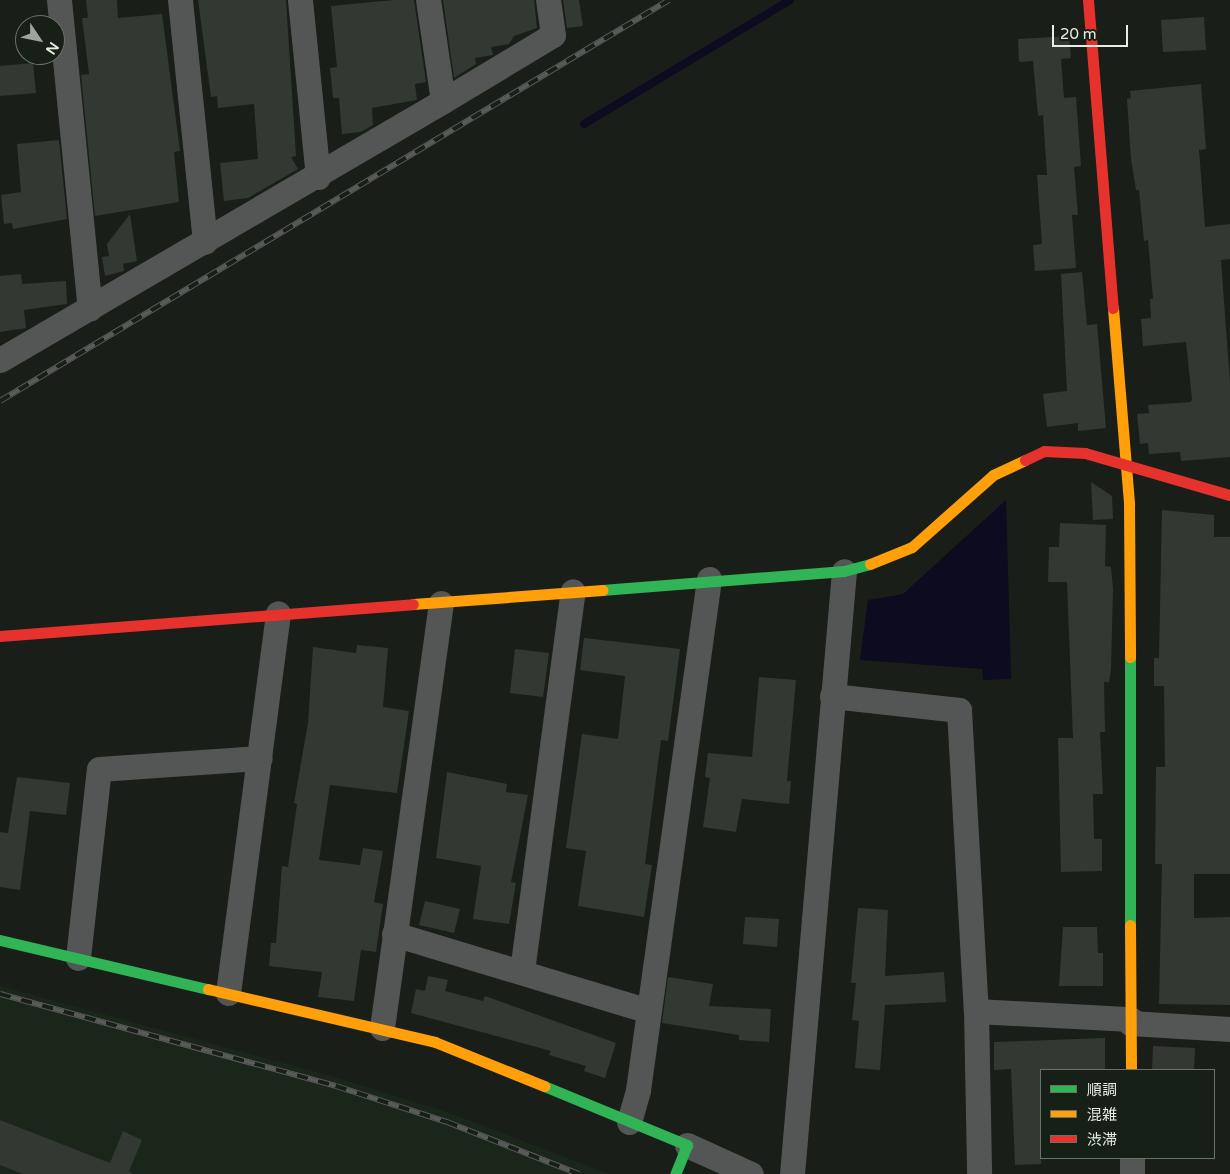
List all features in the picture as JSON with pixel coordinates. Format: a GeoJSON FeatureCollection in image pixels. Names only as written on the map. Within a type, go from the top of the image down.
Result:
{"type":"FeatureCollection","features":[{"type":"Feature","properties":{"kind":"street"},"geometry":{"type":"LineString","coordinates":[[59,0],[90,308]]}},
{"type":"Feature","properties":{"kind":"street"},"geometry":{"type":"LineString","coordinates":[[180,0],[205,242]]}},
{"type":"Feature","properties":{"kind":"street"},"geometry":{"type":"LineString","coordinates":[[300,0],[318,177]]}},
{"type":"Feature","properties":{"kind":"street"},"geometry":{"type":"LineString","coordinates":[[428,0],[443,101]]}},
{"type":"Feature","properties":{"kind":"street"},"geometry":{"type":"LineString","coordinates":[[0,360],[318,177],[552,35],[548,0]]}},
{"type":"Feature","properties":{"kind":"street"},"geometry":{"type":"LineString","coordinates":[[1088,0],[1123,464],[1130,504],[1131,1069]]}},
{"type":"Feature","properties":{"kind":"street"},"geometry":{"type":"LineString","coordinates":[[0,636],[278,613],[441,603],[709,579],[844,571],[878,562],[912,546],[993,475],[1026,457],[1061,450],[1123,464],[1230,494]]}},
{"type":"Feature","properties":{"kind":"street"},"geometry":{"type":"LineString","coordinates":[[792,1174],[844,571]]}},
{"type":"Feature","properties":{"kind":"street"},"geometry":{"type":"LineString","coordinates":[[629,1122],[638,1090],[709,579]]}},
{"type":"Feature","properties":{"kind":"street"},"geometry":{"type":"LineString","coordinates":[[522,971],[573,590]]}},
{"type":"Feature","properties":{"kind":"street"},"geometry":{"type":"LineString","coordinates":[[382,1028],[441,603]]}},
{"type":"Feature","properties":{"kind":"street"},"geometry":{"type":"LineString","coordinates":[[228,993],[278,613]]}},
{"type":"Feature","properties":{"kind":"street"},"geometry":{"type":"LineString","coordinates":[[832,696],[959,710],[976,1011],[979,1174]]}},
{"type":"Feature","properties":{"kind":"street"},"geometry":{"type":"LineString","coordinates":[[78,958],[99,768],[260,758]]}},
{"type":"Feature","properties":{"kind":"street"},"geometry":{"type":"LineString","coordinates":[[394,934],[649,1010]]}},
{"type":"Feature","properties":{"kind":"street"},"geometry":{"type":"LineString","coordinates":[[0,940],[382,1028],[482,1059],[687,1145],[751,1174]]}},
{"type":"Feature","properties":{"kind":"street"},"geometry":{"type":"LineString","coordinates":[[976,1011],[1230,1029]]}},
{"type":"Feature","properties":{"kind":"street"},"geometry":{"type":"LineString","coordinates":[[675,1174],[687,1145]]}},
{"type":"Feature","properties":{"kind":"street"},"geometry":{"type":"LineString","coordinates":[[1132,1159],[1132,1174]]}},
{"type":"Feature","properties":{"kind":"shaded area"},"geometry":{"type":"Polygon","coordinates":[[[0,986],[331,1076],[447,1112],[609,1174],[0,1174],[0,986]]]}},
{"type":"Feature","properties":{"kind":"water"},"geometry":{"type":"Polygon","coordinates":[[[1006,500],[1011,679],[983,680],[982,669],[860,660],[868,600],[903,594],[1006,500]]]}},
{"type":"Feature","properties":{"kind":"building"},"geometry":{"type":"Polygon","coordinates":[[[86,0],[117,0],[118,18],[162,14],[180,151],[174,152],[179,202],[95,216],[81,75],[89,74],[82,18],[88,18],[86,0]]]}},
{"type":"Feature","properties":{"kind":"building"},"geometry":{"type":"Polygon","coordinates":[[[198,0],[286,0],[296,156],[291,157],[298,169],[248,198],[224,201],[220,163],[258,159],[254,104],[218,108],[217,96],[211,97],[198,0]]]}},
{"type":"Feature","properties":{"kind":"building"},"geometry":{"type":"Polygon","coordinates":[[[414,0],[426,82],[415,84],[417,100],[372,108],[373,125],[361,132],[342,134],[339,98],[333,98],[330,68],[337,67],[331,6],[414,0]]]}},
{"type":"Feature","properties":{"kind":"building"},"geometry":{"type":"Polygon","coordinates":[[[443,0],[534,0],[537,28],[514,36],[509,44],[491,47],[493,55],[475,58],[476,64],[454,78],[443,0]]]}},
{"type":"Feature","properties":{"kind":"building"},"geometry":{"type":"Polygon","coordinates":[[[563,0],[579,0],[583,26],[567,28],[563,0]]]}},
{"type":"Feature","properties":{"kind":"building"},"geometry":{"type":"Polygon","coordinates":[[[1204,17],[1206,50],[1163,52],[1161,20],[1204,17]]]}},
{"type":"Feature","properties":{"kind":"building"},"geometry":{"type":"Polygon","coordinates":[[[1069,36],[1071,58],[1061,59],[1064,98],[1076,97],[1081,166],[1074,167],[1078,215],[1072,215],[1076,268],[1035,271],[1033,245],[1042,244],[1037,175],[1047,175],[1043,115],[1038,116],[1033,61],[1019,62],[1018,39],[1069,36]]]}},
{"type":"Feature","properties":{"kind":"building"},"geometry":{"type":"Polygon","coordinates":[[[33,65],[36,93],[0,96],[0,66],[33,65]]]}},
{"type":"Feature","properties":{"kind":"building"},"geometry":{"type":"Polygon","coordinates":[[[1201,84],[1206,149],[1199,150],[1205,227],[1230,224],[1230,259],[1221,260],[1230,383],[1230,457],[1181,461],[1180,452],[1149,454],[1148,443],[1140,444],[1137,414],[1149,413],[1148,405],[1191,402],[1192,399],[1186,342],[1143,346],[1141,319],[1151,318],[1150,299],[1153,299],[1148,240],[1144,241],[1139,190],[1136,190],[1131,159],[1127,99],[1131,98],[1130,91],[1201,84]]]}},
{"type":"Feature","properties":{"kind":"building"},"geometry":{"type":"Polygon","coordinates":[[[59,140],[67,219],[13,229],[12,223],[4,224],[1,195],[21,192],[17,144],[59,140]]]}},
{"type":"Feature","properties":{"kind":"building"},"geometry":{"type":"Polygon","coordinates":[[[130,214],[137,261],[123,264],[124,271],[105,276],[102,257],[109,256],[107,244],[130,214]]]}},
{"type":"Feature","properties":{"kind":"building"},"geometry":{"type":"Polygon","coordinates":[[[1082,272],[1087,325],[1097,324],[1106,428],[1078,431],[1078,423],[1047,427],[1043,394],[1067,391],[1061,274],[1082,272]]]}},
{"type":"Feature","properties":{"kind":"building"},"geometry":{"type":"Polygon","coordinates":[[[21,274],[22,284],[66,281],[67,304],[24,310],[26,328],[0,332],[0,276],[21,274]]]}},
{"type":"Feature","properties":{"kind":"building"},"geometry":{"type":"Polygon","coordinates":[[[1091,482],[1112,496],[1113,519],[1093,520],[1091,482]]]}},
{"type":"Feature","properties":{"kind":"building"},"geometry":{"type":"Polygon","coordinates":[[[1162,510],[1214,515],[1214,537],[1230,537],[1230,874],[1194,874],[1194,918],[1230,917],[1230,1005],[1159,1004],[1162,864],[1155,864],[1156,767],[1165,767],[1164,686],[1154,686],[1154,658],[1159,658],[1162,510]]]}},
{"type":"Feature","properties":{"kind":"building"},"geometry":{"type":"Polygon","coordinates":[[[1060,523],[1106,525],[1105,566],[1111,567],[1113,589],[1111,669],[1109,682],[1104,682],[1105,732],[1100,732],[1103,794],[1093,794],[1094,839],[1102,839],[1102,871],[1061,872],[1058,738],[1073,738],[1067,582],[1048,582],[1049,547],[1059,547],[1060,523]]]}},
{"type":"Feature","properties":{"kind":"building"},"geometry":{"type":"Polygon","coordinates":[[[584,638],[680,649],[668,741],[661,740],[645,864],[652,865],[644,917],[578,906],[586,851],[566,848],[582,734],[618,739],[625,676],[580,670],[584,638]]]}},
{"type":"Feature","properties":{"kind":"building"},"geometry":{"type":"Polygon","coordinates":[[[357,645],[388,648],[383,707],[409,711],[397,793],[330,785],[319,860],[360,865],[363,848],[383,851],[374,902],[383,904],[376,952],[361,950],[354,1001],[318,997],[322,972],[269,966],[271,943],[276,943],[282,866],[288,867],[297,804],[294,803],[308,723],[313,647],[356,653],[357,645]]]}},
{"type":"Feature","properties":{"kind":"building"},"geometry":{"type":"Polygon","coordinates":[[[515,649],[549,653],[543,697],[510,693],[515,649]]]}},
{"type":"Feature","properties":{"kind":"building"},"geometry":{"type":"Polygon","coordinates":[[[759,677],[796,680],[787,781],[791,781],[789,804],[742,799],[736,832],[703,827],[710,778],[705,777],[708,753],[752,757],[759,677]]]}},
{"type":"Feature","properties":{"kind":"building"},"geometry":{"type":"Polygon","coordinates":[[[447,772],[507,784],[506,792],[528,795],[511,882],[516,883],[509,924],[473,919],[481,866],[436,858],[447,772]]]}},
{"type":"Feature","properties":{"kind":"building"},"geometry":{"type":"Polygon","coordinates":[[[17,777],[70,783],[66,815],[30,811],[20,890],[0,887],[0,832],[8,833],[17,777]]]}},
{"type":"Feature","properties":{"kind":"building"},"geometry":{"type":"Polygon","coordinates":[[[425,901],[460,909],[454,933],[419,925],[425,901]]]}},
{"type":"Feature","properties":{"kind":"building"},"geometry":{"type":"Polygon","coordinates":[[[858,908],[888,910],[885,976],[944,972],[946,1002],[885,1005],[880,1070],[855,1068],[859,1021],[852,1020],[856,983],[851,983],[858,908]]]}},
{"type":"Feature","properties":{"kind":"building"},"geometry":{"type":"Polygon","coordinates":[[[745,917],[779,919],[777,947],[743,944],[745,917]]]}},
{"type":"Feature","properties":{"kind":"building"},"geometry":{"type":"Polygon","coordinates":[[[1063,927],[1097,927],[1098,953],[1103,953],[1103,986],[1059,986],[1063,927]]]}},
{"type":"Feature","properties":{"kind":"building"},"geometry":{"type":"Polygon","coordinates":[[[428,976],[448,980],[445,991],[483,1001],[485,996],[616,1043],[605,1078],[584,1071],[586,1066],[549,1055],[551,1051],[411,1013],[416,989],[425,991],[428,976]]]}},
{"type":"Feature","properties":{"kind":"building"},"geometry":{"type":"Polygon","coordinates":[[[668,977],[713,984],[709,1006],[771,1009],[769,1042],[739,1040],[739,1035],[662,1023],[668,977]]]}},
{"type":"Feature","properties":{"kind":"building"},"geometry":{"type":"Polygon","coordinates":[[[1105,1038],[1105,1069],[1040,1069],[1041,1164],[1015,1165],[1011,1069],[994,1070],[994,1042],[1105,1038]]]}},
{"type":"Feature","properties":{"kind":"building"},"geometry":{"type":"Polygon","coordinates":[[[1153,1046],[1195,1048],[1194,1069],[1152,1069],[1153,1046]]]}},
{"type":"Feature","properties":{"kind":"building"},"geometry":{"type":"Polygon","coordinates":[[[0,1120],[110,1163],[123,1131],[142,1140],[129,1171],[133,1174],[23,1174],[0,1165],[0,1120]]]}},
{"type":"Feature","properties":{"kind":"waterway"},"geometry":{"type":"LineString","coordinates":[[584,124],[790,0]]}},
{"type":"Feature","properties":{"kind":"railway"},"geometry":{"type":"LineString","coordinates":[[0,401],[669,0]]}},
{"type":"Feature","properties":{"kind":"railway"},"geometry":{"type":"LineString","coordinates":[[0,994],[336,1086],[447,1122],[579,1174]]}},
{"type":"Feature","properties":{"kind":"traffic: fast"},"geometry":{"type":"LineString","coordinates":[[602,590],[844,571],[870,564]]}},
{"type":"Feature","properties":{"kind":"traffic: fast"},"geometry":{"type":"LineString","coordinates":[[1130,657],[1130,925]]}},
{"type":"Feature","properties":{"kind":"traffic: fast"},"geometry":{"type":"LineString","coordinates":[[0,940],[208,989]]}},
{"type":"Feature","properties":{"kind":"traffic: fast"},"geometry":{"type":"LineString","coordinates":[[544,1086],[687,1145],[675,1174]]}},
{"type":"Feature","properties":{"kind":"traffic: slow"},"geometry":{"type":"LineString","coordinates":[[1113,308],[1129,504],[1130,657]]}},
{"type":"Feature","properties":{"kind":"traffic: slow"},"geometry":{"type":"LineString","coordinates":[[870,564],[912,547],[993,475],[1025,460]]}},
{"type":"Feature","properties":{"kind":"traffic: slow"},"geometry":{"type":"LineString","coordinates":[[413,604],[602,590]]}},
{"type":"Feature","properties":{"kind":"traffic: slow"},"geometry":{"type":"LineString","coordinates":[[1130,925],[1131,1069]]}},
{"type":"Feature","properties":{"kind":"traffic: slow"},"geometry":{"type":"LineString","coordinates":[[208,989],[435,1042],[544,1086]]}},
{"type":"Feature","properties":{"kind":"traffic: jam"},"geometry":{"type":"LineString","coordinates":[[1088,0],[1113,308]]}},
{"type":"Feature","properties":{"kind":"traffic: jam"},"geometry":{"type":"LineString","coordinates":[[1025,460],[1044,451],[1085,453],[1230,495]]}},
{"type":"Feature","properties":{"kind":"traffic: jam"},"geometry":{"type":"LineString","coordinates":[[0,636],[413,604]]}}]}
